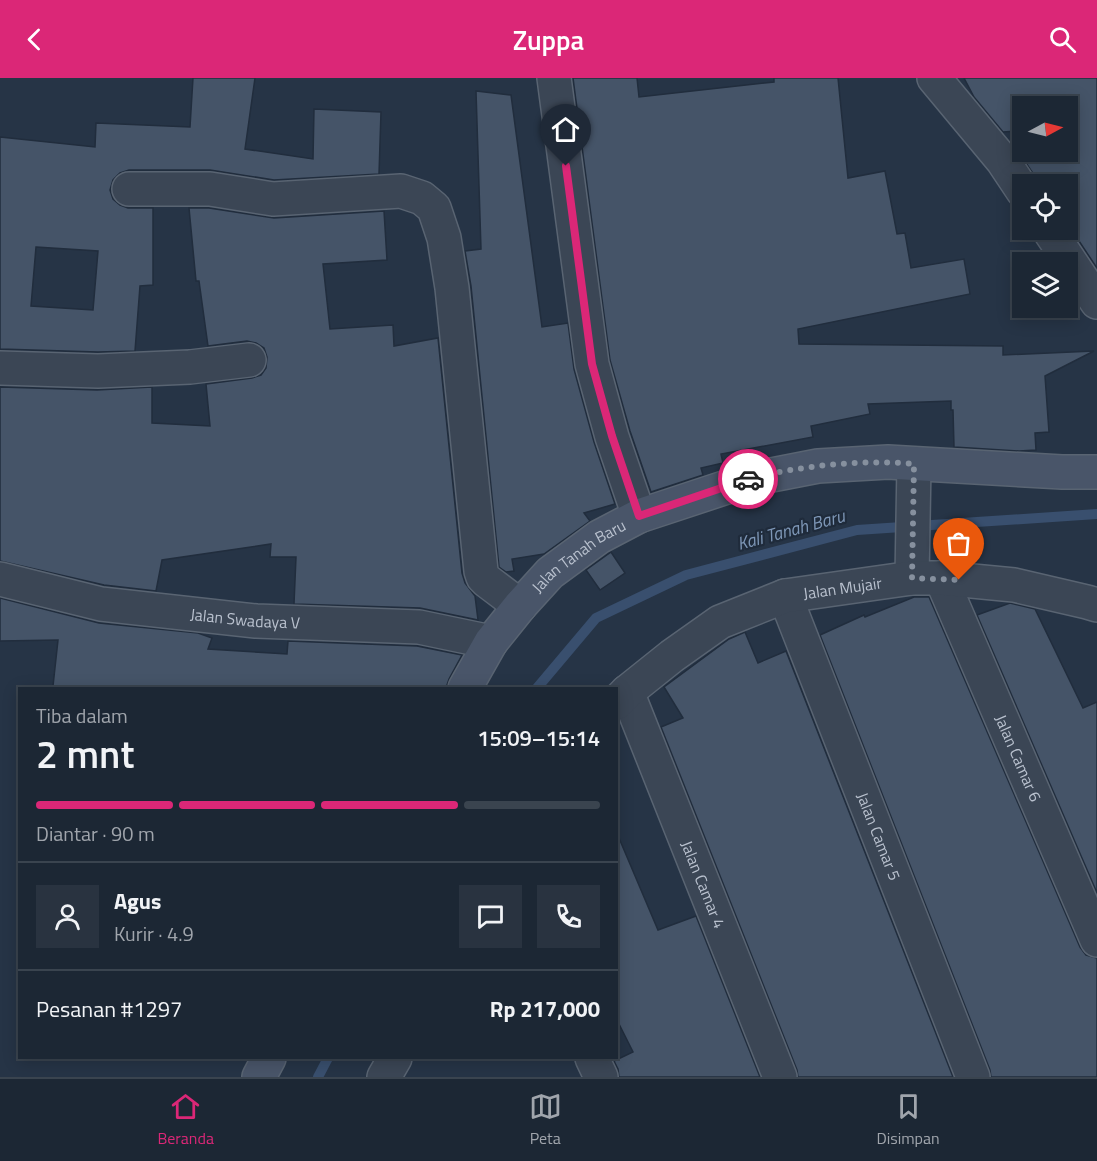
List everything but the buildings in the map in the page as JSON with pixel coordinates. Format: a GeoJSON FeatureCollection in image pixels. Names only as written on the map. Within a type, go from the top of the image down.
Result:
{"type":"FeatureCollection","features":[{"type":"Feature","properties":{"kind":"main road","name":"Jalan Tanah Baru"},"geometry":{"type":"LineString","coordinates":[[466,687],[491,642],[550,573],[599,537],[639,516],[751,479],[818,466],[888,462],[914,476],[1097,472]]}},
{"type":"Feature","properties":{"kind":"main road"},"geometry":{"type":"LineString","coordinates":[[259,1077],[268,1059]]}},
{"type":"Feature","properties":{"kind":"street"},"geometry":{"type":"LineString","coordinates":[[554,78],[592,364],[612,436],[639,516]]}},
{"type":"Feature","properties":{"kind":"street"},"geometry":{"type":"LineString","coordinates":[[934,78],[1012,174]]}},
{"type":"Feature","properties":{"kind":"street"},"geometry":{"type":"LineString","coordinates":[[129,189],[210,189],[273,199],[401,191],[422,198],[434,208],[444,238],[452,288],[481,571],[487,581],[520,606]]}},
{"type":"Feature","properties":{"kind":"street"},"geometry":{"type":"LineString","coordinates":[[1056,240],[1097,302]]}},
{"type":"Feature","properties":{"kind":"street"},"geometry":{"type":"LineString","coordinates":[[0,368],[98,371],[190,368],[249,360]]}},
{"type":"Feature","properties":{"kind":"street"},"geometry":{"type":"LineString","coordinates":[[914,476],[922,570]]}},
{"type":"Feature","properties":{"kind":"street","name":"Jalan Mujair"},"geometry":{"type":"LineString","coordinates":[[622,697],[672,656],[720,622],[785,596],[922,570],[1014,585],[1097,605]]}},
{"type":"Feature","properties":{"kind":"street","name":"Jalan Camar 6"},"geometry":{"type":"LineString","coordinates":[[922,570],[1097,940]]}},
{"type":"Feature","properties":{"kind":"street","name":"Jalan Swadaya V"},"geometry":{"type":"LineString","coordinates":[[0,579],[101,604],[256,621],[419,627],[491,642]]}},
{"type":"Feature","properties":{"kind":"street","name":"Jalan Camar 5"},"geometry":{"type":"LineString","coordinates":[[785,596],[973,1077]]}},
{"type":"Feature","properties":{"kind":"street","name":"Jalan Camar 4"},"geometry":{"type":"LineString","coordinates":[[622,697],[780,1077]]}},
{"type":"Feature","properties":{"kind":"street"},"geometry":{"type":"LineString","coordinates":[[592,1059],[601,1077]]}},
{"type":"Feature","properties":{"kind":"waterway","name":"Kali Tanah Baru"},"geometry":{"type":"LineString","coordinates":[[538,687],[596,618],[686,575],[857,530],[1097,514]]}},
{"type":"Feature","properties":{"kind":"waterway","name":"Kali Tanah Baru"},"geometry":{"type":"LineString","coordinates":[[318,1077],[327,1059]]}},
{"type":"Feature","properties":{"kind":"way so far"},"geometry":{"type":"LineString","coordinates":[[748,479],[818,466],[888,462],[914,464],[912,578],[959,580]]}},
{"type":"Feature","properties":{"kind":"route"},"geometry":{"type":"LineString","coordinates":[[566,166],[592,364],[612,436],[639,516],[748,479]]}}]}
